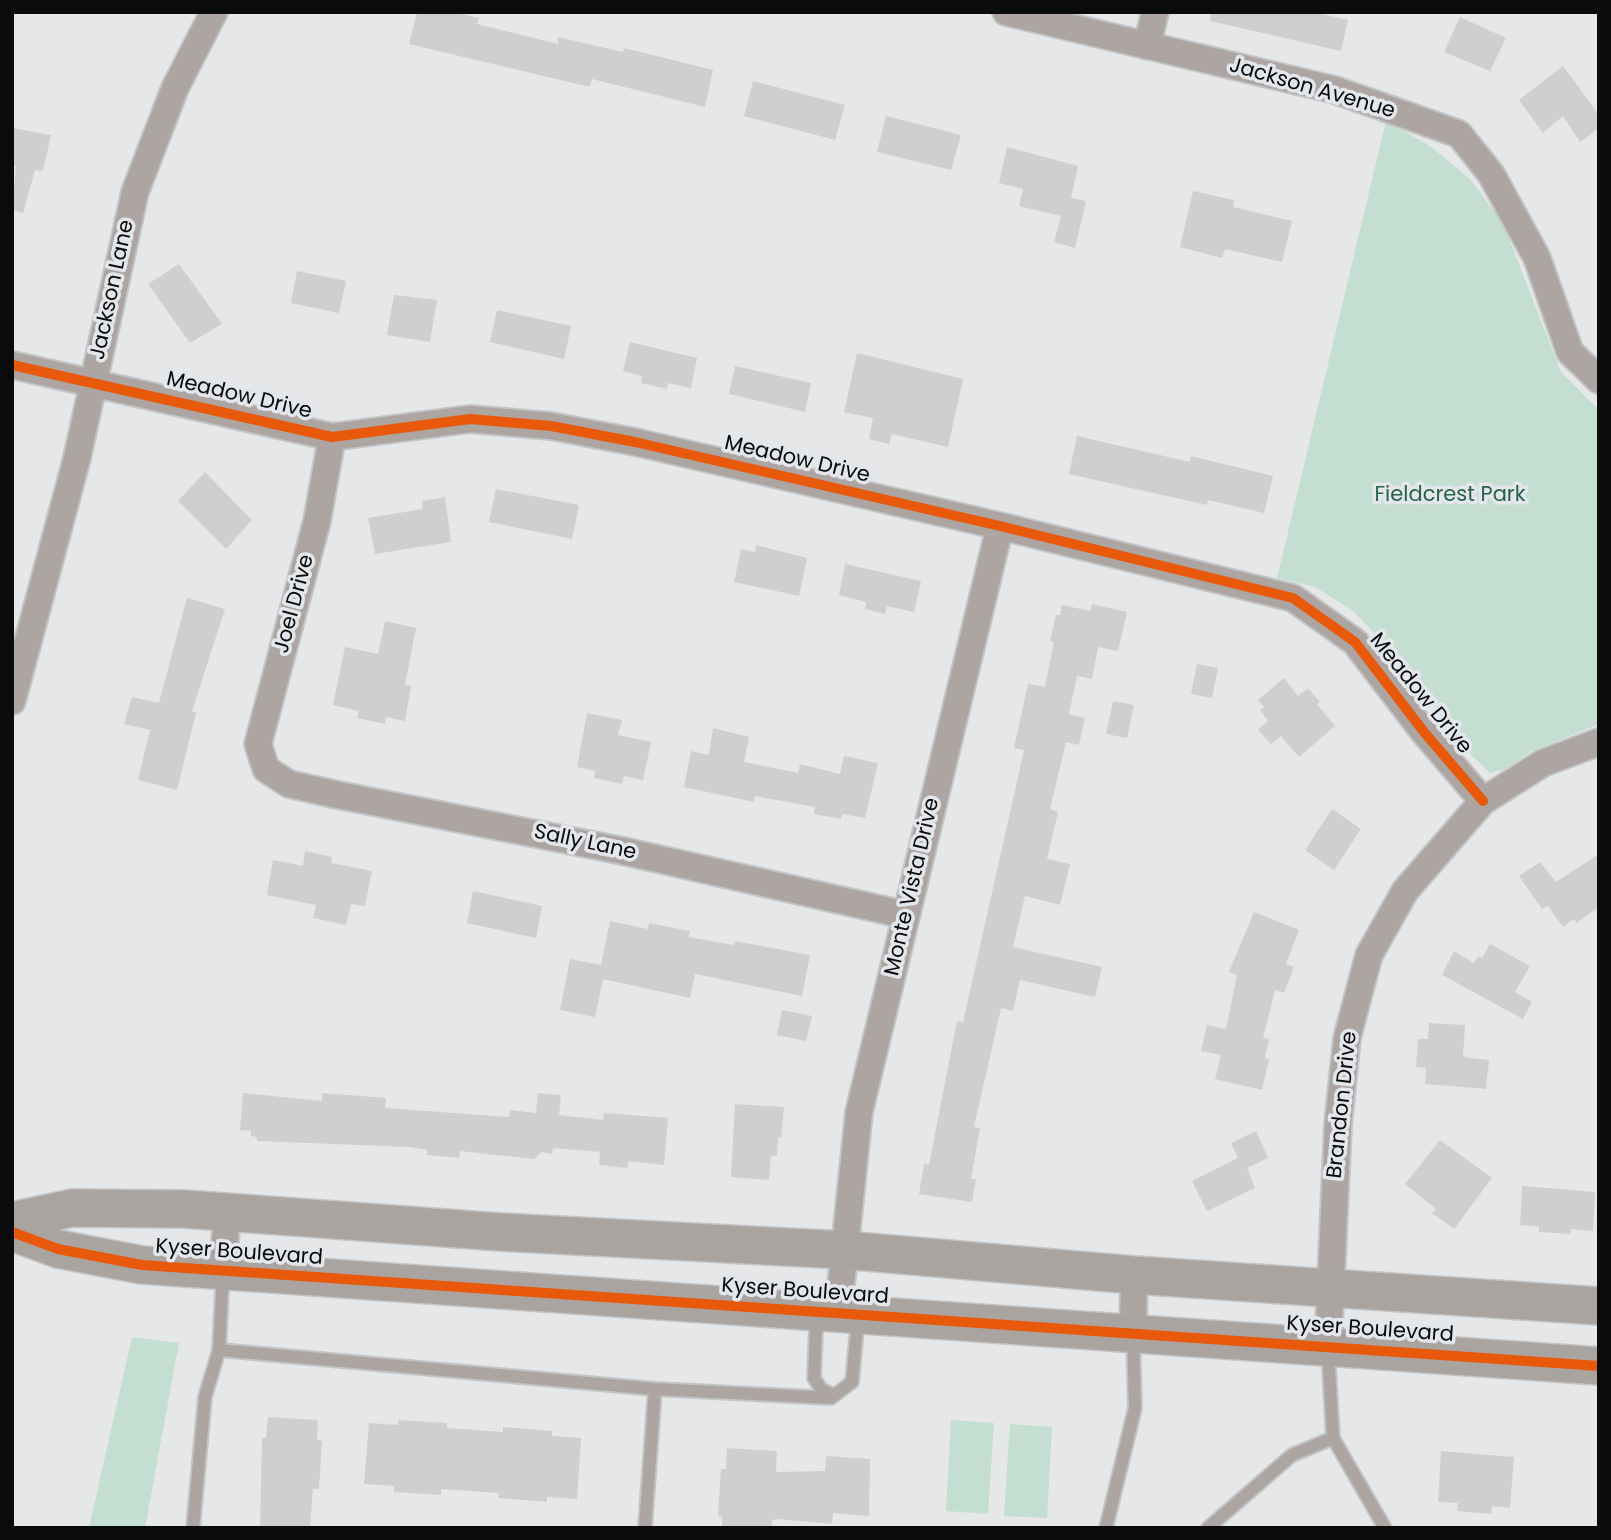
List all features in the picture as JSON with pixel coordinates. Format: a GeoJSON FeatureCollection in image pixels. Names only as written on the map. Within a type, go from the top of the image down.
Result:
{"type":"FeatureCollection","features":[{"type":"Feature","properties":{"kind":"street","name":"Jackson Lane"},"geometry":{"type":"LineString","coordinates":[[12,701],[78,458],[135,192],[176,88],[214,12]]}},
{"type":"Feature","properties":{"kind":"street","name":"Jackson Avenue"},"geometry":{"type":"LineString","coordinates":[[1006,12],[1335,90],[1459,134],[1491,174],[1537,258],[1570,352],[1599,380]]}},
{"type":"Feature","properties":{"kind":"street"},"geometry":{"type":"LineString","coordinates":[[1147,46],[1155,12]]}},
{"type":"Feature","properties":{"kind":"street","name":"Meadow Drive"},"geometry":{"type":"LineString","coordinates":[[12,365],[332,437],[470,419],[551,426],[635,442],[1000,526],[1293,598],[1355,642],[1424,732],[1483,801]]}},
{"type":"Feature","properties":{"kind":"street","name":"Joel Drive"},"geometry":{"type":"LineString","coordinates":[[266,769],[258,744],[317,521],[332,437]]}},
{"type":"Feature","properties":{"kind":"street","name":"Monte Vista Drive"},"geometry":{"type":"LineString","coordinates":[[838,1314],[859,1112],[1000,526]]}},
{"type":"Feature","properties":{"kind":"street","name":"Brandon Drive"},"geometry":{"type":"LineString","coordinates":[[1328,1347],[1328,1287],[1338,1124],[1347,1038],[1369,955],[1405,891],[1483,801],[1543,762],[1599,742]]}},
{"type":"Feature","properties":{"kind":"street","name":"Sally Lane"},"geometry":{"type":"LineString","coordinates":[[266,769],[289,784],[623,850],[906,915]]}},
{"type":"Feature","properties":{"kind":"street","name":"Kyser Boulevard"},"geometry":{"type":"LineString","coordinates":[[12,1221],[72,1208],[227,1212],[514,1233],[844,1250],[1135,1275],[1599,1306]]}},
{"type":"Feature","properties":{"kind":"street"},"geometry":{"type":"LineString","coordinates":[[223,1272],[227,1212]]}},
{"type":"Feature","properties":{"kind":"street","name":"Kyser Boulevard"},"geometry":{"type":"LineString","coordinates":[[12,1232],[58,1249],[82,1254],[142,1265],[223,1272],[1599,1366]]}},
{"type":"Feature","properties":{"kind":"street"},"geometry":{"type":"LineString","coordinates":[[1133,1333],[1135,1275]]}},
{"type":"Feature","properties":{"kind":"lane"},"geometry":{"type":"LineString","coordinates":[[193,1528],[205,1397],[219,1350],[223,1272]]}},
{"type":"Feature","properties":{"kind":"lane"},"geometry":{"type":"LineString","coordinates":[[219,1350],[655,1389],[827,1398],[833,1395],[852,1382],[857,1329],[838,1314],[816,1329],[814,1378],[821,1389],[833,1395]]}},
{"type":"Feature","properties":{"kind":"lane"},"geometry":{"type":"LineString","coordinates":[[1106,1528],[1135,1408],[1133,1333]]}},
{"type":"Feature","properties":{"kind":"lane"},"geometry":{"type":"LineString","coordinates":[[1328,1347],[1333,1438],[1385,1528]]}},
{"type":"Feature","properties":{"kind":"lane"},"geometry":{"type":"LineString","coordinates":[[645,1528],[655,1389]]}},
{"type":"Feature","properties":{"kind":"lane"},"geometry":{"type":"LineString","coordinates":[[1208,1528],[1292,1455],[1333,1438]]}},
{"type":"Feature","properties":{"kind":"green space","name":"Fieldcrest Park"},"geometry":{"type":"Polygon","coordinates":[[[1386,121],[1430,146],[1470,179],[1503,223],[1561,372],[1599,410],[1599,724],[1530,752],[1505,769],[1490,773],[1471,755],[1389,648],[1352,610],[1315,587],[1277,578],[1386,121]]]}},
{"type":"Feature","properties":{"kind":"green space"},"geometry":{"type":"Polygon","coordinates":[[[132,1337],[179,1343],[145,1528],[89,1528],[132,1337]]]}},
{"type":"Feature","properties":{"kind":"green space"},"geometry":{"type":"Polygon","coordinates":[[[951,1420],[994,1423],[988,1514],[946,1511],[951,1420]]]}},
{"type":"Feature","properties":{"kind":"green space"},"geometry":{"type":"Polygon","coordinates":[[[1010,1424],[1052,1427],[1047,1518],[1004,1516],[1010,1424]]]}},
{"type":"Feature","properties":{"kind":"building"},"geometry":{"type":"Polygon","coordinates":[[[417,12],[452,12],[479,18],[477,24],[558,44],[558,37],[623,52],[624,48],[713,70],[705,107],[592,79],[590,87],[409,44],[417,12]]]}},
{"type":"Feature","properties":{"kind":"building"},"geometry":{"type":"Polygon","coordinates":[[[1211,12],[1314,12],[1348,20],[1341,51],[1210,21],[1211,12]]]}},
{"type":"Feature","properties":{"kind":"building"},"geometry":{"type":"Polygon","coordinates":[[[1460,17],[1506,38],[1490,71],[1444,52],[1460,17]]]}},
{"type":"Feature","properties":{"kind":"building"},"geometry":{"type":"Polygon","coordinates":[[[1563,66],[1599,115],[1599,128],[1580,142],[1563,116],[1543,133],[1519,100],[1563,66]]]}},
{"type":"Feature","properties":{"kind":"building"},"geometry":{"type":"Polygon","coordinates":[[[753,81],[845,105],[835,140],[744,116],[753,81]]]}},
{"type":"Feature","properties":{"kind":"building"},"geometry":{"type":"Polygon","coordinates":[[[886,116],[961,135],[951,170],[877,152],[886,116]]]}},
{"type":"Feature","properties":{"kind":"building"},"geometry":{"type":"Polygon","coordinates":[[[12,128],[51,135],[43,171],[35,170],[23,213],[12,210],[16,166],[12,165],[12,128]]]}},
{"type":"Feature","properties":{"kind":"building"},"geometry":{"type":"Polygon","coordinates":[[[1007,147],[1078,166],[1071,198],[1086,201],[1075,248],[1054,242],[1061,216],[1019,206],[1023,189],[999,183],[1007,147]]]}},
{"type":"Feature","properties":{"kind":"building"},"geometry":{"type":"Polygon","coordinates":[[[1193,191],[1234,200],[1233,207],[1292,221],[1282,262],[1225,249],[1222,258],[1180,247],[1193,191]]]}},
{"type":"Feature","properties":{"kind":"building"},"geometry":{"type":"Polygon","coordinates":[[[179,264],[222,324],[190,343],[148,284],[179,264]]]}},
{"type":"Feature","properties":{"kind":"building"},"geometry":{"type":"Polygon","coordinates":[[[297,271],[346,281],[339,313],[291,303],[297,271]]]}},
{"type":"Feature","properties":{"kind":"building"},"geometry":{"type":"Polygon","coordinates":[[[394,295],[437,300],[430,342],[387,335],[394,295]]]}},
{"type":"Feature","properties":{"kind":"building"},"geometry":{"type":"Polygon","coordinates":[[[497,310],[571,326],[564,359],[490,342],[497,310]]]}},
{"type":"Feature","properties":{"kind":"building"},"geometry":{"type":"Polygon","coordinates":[[[630,342],[697,358],[691,388],[668,383],[667,389],[641,383],[642,376],[623,371],[630,342]]]}},
{"type":"Feature","properties":{"kind":"building"},"geometry":{"type":"Polygon","coordinates":[[[857,353],[963,379],[948,447],[892,434],[889,444],[869,439],[873,418],[844,412],[857,353]]]}},
{"type":"Feature","properties":{"kind":"building"},"geometry":{"type":"Polygon","coordinates":[[[735,366],[811,383],[805,412],[729,394],[735,366]]]}},
{"type":"Feature","properties":{"kind":"building"},"geometry":{"type":"Polygon","coordinates":[[[1077,436],[1190,462],[1191,456],[1273,476],[1264,513],[1208,500],[1207,505],[1069,474],[1077,436]]]}},
{"type":"Feature","properties":{"kind":"building"},"geometry":{"type":"Polygon","coordinates":[[[205,472],[252,520],[226,549],[178,501],[205,472]]]}},
{"type":"Feature","properties":{"kind":"building"},"geometry":{"type":"Polygon","coordinates":[[[496,489],[579,505],[572,539],[489,522],[496,489]]]}},
{"type":"Feature","properties":{"kind":"building"},"geometry":{"type":"Polygon","coordinates":[[[445,497],[451,542],[375,554],[368,518],[423,509],[422,501],[445,497]]]}},
{"type":"Feature","properties":{"kind":"building"},"geometry":{"type":"Polygon","coordinates":[[[756,545],[807,558],[799,596],[734,582],[741,549],[755,552],[756,545]]]}},
{"type":"Feature","properties":{"kind":"building"},"geometry":{"type":"Polygon","coordinates":[[[845,564],[921,581],[914,612],[887,606],[885,614],[865,609],[866,602],[839,595],[845,564]]]}},
{"type":"Feature","properties":{"kind":"building"},"geometry":{"type":"Polygon","coordinates":[[[187,598],[225,609],[192,711],[196,713],[177,790],[138,780],[150,730],[124,724],[132,697],[159,703],[187,598]]]}},
{"type":"Feature","properties":{"kind":"building"},"geometry":{"type":"Polygon","coordinates":[[[1092,604],[1127,612],[1118,651],[1098,647],[1092,679],[1077,676],[1069,714],[1085,718],[1079,745],[1066,742],[1050,809],[1058,812],[1047,859],[1070,864],[1060,905],[1025,896],[1013,947],[1102,967],[1095,997],[1020,980],[1013,1011],[1001,1008],[974,1127],[980,1128],[971,1179],[976,1179],[972,1202],[919,1194],[924,1164],[929,1165],[957,1021],[963,1022],[1024,750],[1014,748],[1028,684],[1045,687],[1054,642],[1050,641],[1056,615],[1060,615],[1062,605],[1090,611],[1092,604]]]}},
{"type":"Feature","properties":{"kind":"building"},"geometry":{"type":"Polygon","coordinates":[[[385,621],[416,628],[405,685],[411,686],[405,721],[386,717],[385,724],[357,718],[359,711],[333,705],[345,647],[378,654],[385,621]]]}},
{"type":"Feature","properties":{"kind":"building"},"geometry":{"type":"Polygon","coordinates":[[[1197,664],[1218,668],[1212,698],[1191,694],[1197,664]]]}},
{"type":"Feature","properties":{"kind":"building"},"geometry":{"type":"Polygon","coordinates":[[[1284,678],[1298,696],[1308,688],[1335,726],[1299,757],[1281,736],[1271,744],[1258,730],[1268,721],[1260,710],[1264,707],[1258,700],[1284,678]]]}},
{"type":"Feature","properties":{"kind":"building"},"geometry":{"type":"Polygon","coordinates":[[[1113,701],[1134,705],[1127,738],[1106,734],[1113,701]]]}},
{"type":"Feature","properties":{"kind":"building"},"geometry":{"type":"Polygon","coordinates":[[[587,713],[622,720],[618,735],[651,742],[643,780],[624,776],[622,784],[594,778],[595,771],[577,767],[587,713]]]}},
{"type":"Feature","properties":{"kind":"building"},"geometry":{"type":"Polygon","coordinates":[[[713,728],[749,737],[744,762],[798,773],[800,764],[840,774],[844,756],[878,763],[865,818],[842,814],[841,819],[814,814],[815,807],[755,796],[754,802],[684,787],[691,751],[709,755],[713,728]]]}},
{"type":"Feature","properties":{"kind":"building"},"geometry":{"type":"Polygon","coordinates":[[[1332,809],[1361,829],[1334,870],[1305,850],[1332,809]]]}},
{"type":"Feature","properties":{"kind":"building"},"geometry":{"type":"Polygon","coordinates":[[[305,851],[332,857],[331,863],[372,871],[365,906],[351,904],[346,925],[313,918],[316,905],[267,895],[273,860],[303,866],[305,851]]]}},
{"type":"Feature","properties":{"kind":"building"},"geometry":{"type":"Polygon","coordinates":[[[1599,854],[1599,907],[1576,923],[1574,919],[1563,927],[1548,906],[1542,909],[1519,876],[1540,862],[1556,882],[1599,854]]]}},
{"type":"Feature","properties":{"kind":"building"},"geometry":{"type":"Polygon","coordinates":[[[473,891],[542,906],[536,938],[467,923],[473,891]]]}},
{"type":"Feature","properties":{"kind":"building"},"geometry":{"type":"Polygon","coordinates":[[[1254,912],[1299,930],[1286,964],[1294,967],[1284,993],[1275,990],[1263,1038],[1269,1039],[1265,1058],[1269,1059],[1262,1090],[1215,1079],[1221,1055],[1201,1051],[1207,1025],[1226,1029],[1237,975],[1229,972],[1254,912]]]}},
{"type":"Feature","properties":{"kind":"building"},"geometry":{"type":"Polygon","coordinates":[[[610,921],[648,929],[649,923],[690,931],[688,937],[734,945],[735,941],[810,955],[802,996],[695,974],[690,998],[603,979],[595,1017],[560,1010],[570,959],[601,965],[610,921]]]}},
{"type":"Feature","properties":{"kind":"building"},"geometry":{"type":"Polygon","coordinates":[[[1490,944],[1530,966],[1515,992],[1532,1002],[1523,1019],[1442,975],[1454,951],[1474,963],[1478,956],[1482,958],[1490,944]]]}},
{"type":"Feature","properties":{"kind":"building"},"geometry":{"type":"Polygon","coordinates":[[[782,1010],[812,1016],[806,1041],[777,1035],[782,1010]]]}},
{"type":"Feature","properties":{"kind":"building"},"geometry":{"type":"Polygon","coordinates":[[[1429,1023],[1465,1025],[1463,1057],[1489,1060],[1486,1089],[1425,1084],[1426,1068],[1416,1067],[1418,1039],[1428,1039],[1429,1023]]]}},
{"type":"Feature","properties":{"kind":"building"},"geometry":{"type":"Polygon","coordinates":[[[243,1093],[322,1101],[322,1093],[386,1098],[385,1108],[509,1117],[510,1110],[536,1113],[538,1093],[561,1095],[559,1115],[603,1120],[604,1113],[668,1118],[664,1165],[628,1161],[628,1168],[599,1165],[600,1152],[553,1148],[552,1154],[541,1152],[534,1159],[460,1151],[459,1158],[427,1155],[427,1150],[410,1147],[257,1141],[257,1137],[251,1136],[251,1131],[240,1130],[243,1093]]]}},
{"type":"Feature","properties":{"kind":"building"},"geometry":{"type":"Polygon","coordinates":[[[735,1104],[784,1107],[781,1138],[778,1137],[777,1156],[771,1156],[769,1180],[731,1177],[735,1104]]]}},
{"type":"Feature","properties":{"kind":"building"},"geometry":{"type":"Polygon","coordinates":[[[1256,1131],[1268,1158],[1247,1168],[1255,1188],[1207,1211],[1192,1181],[1238,1158],[1231,1143],[1256,1131]]]}},
{"type":"Feature","properties":{"kind":"building"},"geometry":{"type":"Polygon","coordinates":[[[1440,1140],[1492,1178],[1454,1229],[1432,1213],[1436,1209],[1405,1184],[1440,1140]]]}},
{"type":"Feature","properties":{"kind":"building"},"geometry":{"type":"Polygon","coordinates":[[[1522,1186],[1595,1192],[1593,1231],[1571,1229],[1571,1234],[1539,1232],[1539,1227],[1520,1225],[1522,1186]]]}},
{"type":"Feature","properties":{"kind":"building"},"geometry":{"type":"Polygon","coordinates":[[[268,1417],[318,1420],[317,1440],[322,1441],[319,1489],[313,1489],[310,1528],[260,1528],[262,1438],[266,1438],[268,1417]]]}},
{"type":"Feature","properties":{"kind":"building"},"geometry":{"type":"Polygon","coordinates":[[[398,1420],[447,1423],[447,1428],[503,1432],[503,1427],[552,1431],[552,1436],[581,1438],[577,1499],[547,1497],[547,1502],[498,1498],[499,1493],[441,1489],[441,1495],[394,1492],[394,1486],[364,1484],[369,1423],[398,1425],[398,1420]]]}},
{"type":"Feature","properties":{"kind":"building"},"geometry":{"type":"Polygon","coordinates":[[[727,1448],[777,1451],[776,1472],[825,1471],[826,1456],[870,1459],[869,1516],[833,1513],[832,1524],[778,1519],[772,1520],[772,1528],[722,1528],[722,1517],[718,1516],[721,1469],[726,1469],[727,1448]]]}},
{"type":"Feature","properties":{"kind":"building"},"geometry":{"type":"Polygon","coordinates":[[[1441,1451],[1514,1457],[1510,1508],[1492,1506],[1491,1514],[1457,1511],[1458,1503],[1438,1502],[1441,1451]]]}},
{"type":"Feature","properties":{"kind":"cycle path"},"geometry":{"type":"LineString","coordinates":[[12,365],[332,437],[470,419],[551,426],[635,442],[1000,526],[1293,598],[1355,642],[1424,732],[1483,801]]}},
{"type":"Feature","properties":{"kind":"cycle path"},"geometry":{"type":"LineString","coordinates":[[12,1232],[58,1249],[142,1265],[1599,1366]]}}]}
